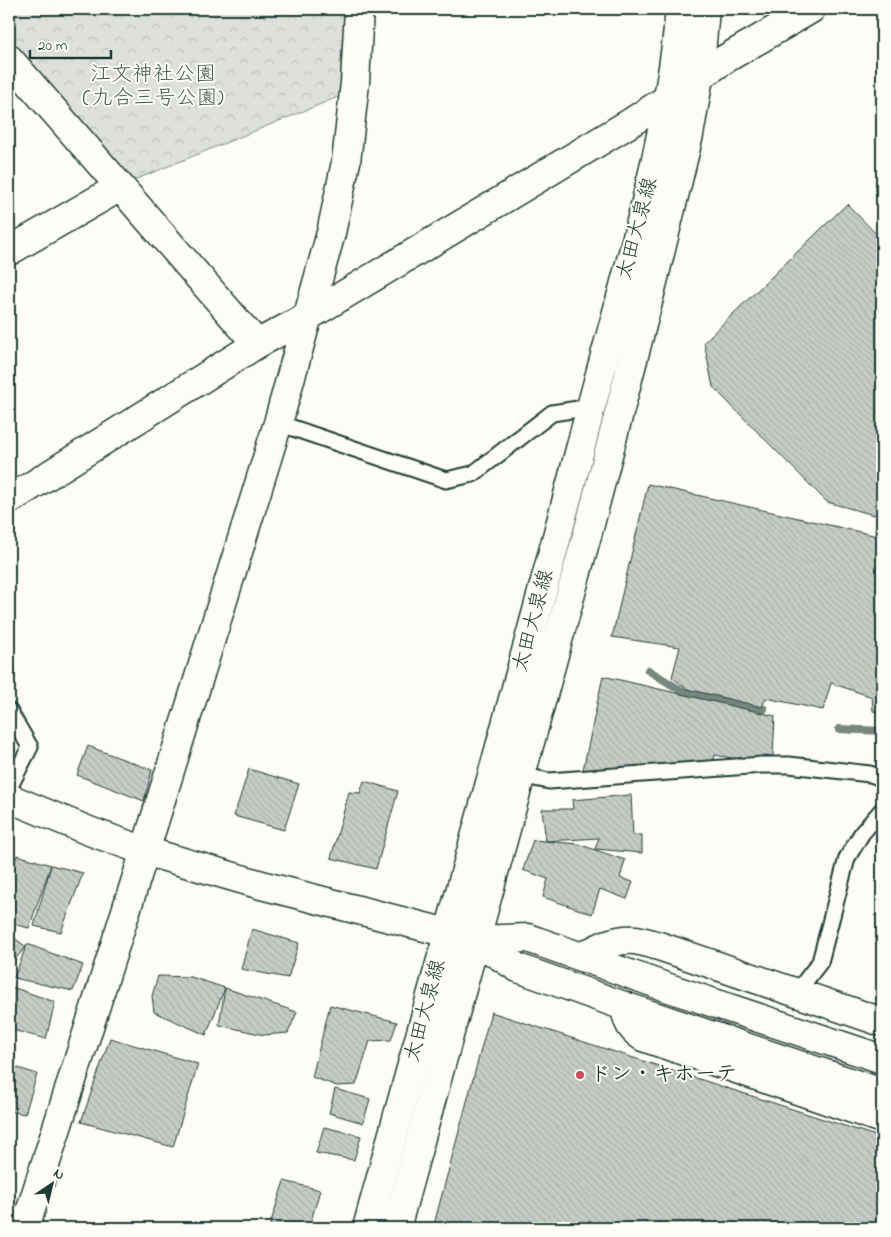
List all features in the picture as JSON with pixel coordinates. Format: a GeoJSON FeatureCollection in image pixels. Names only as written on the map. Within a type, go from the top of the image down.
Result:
{"type":"FeatureCollection","features":[{"type":"Feature","properties":{"kind":"street"},"geometry":{"type":"LineString","coordinates":[[25,1228],[278,423],[331,234],[346,162],[354,82],[358,9]]}},
{"type":"Feature","properties":{"kind":"street","name":"太田大泉線"},"geometry":{"type":"LineString","coordinates":[[367,1228],[591,407],[659,150],[680,9]]}},
{"type":"Feature","properties":{"kind":"street","name":"太田大泉線"},"geometry":{"type":"LineString","coordinates":[[396,1228],[589,528],[648,302],[689,135],[699,77],[706,9]]}},
{"type":"Feature","properties":{"kind":"street"},"geometry":{"type":"LineString","coordinates":[[9,500],[257,344],[307,318],[668,99],[728,57],[811,9]]}},
{"type":"Feature","properties":{"kind":"street"},"geometry":{"type":"LineString","coordinates":[[9,59],[257,344]]}},
{"type":"Feature","properties":{"kind":"street"},"geometry":{"type":"LineString","coordinates":[[9,251],[120,187]]}},
{"type":"Feature","properties":{"kind":"street"},"geometry":{"type":"LineString","coordinates":[[9,798],[89,831],[145,851],[265,886],[475,940],[518,968],[624,1006],[882,1093]]}},
{"type":"Feature","properties":{"kind":"street"},"geometry":{"type":"LineString","coordinates":[[475,940],[528,938],[666,987],[882,1059]]}},
{"type":"Feature","properties":{"kind":"street"},"geometry":{"type":"LineString","coordinates":[[581,957],[604,945],[634,940],[658,946],[882,1022]]}},
{"type":"Feature","properties":{"kind":"street"},"geometry":{"type":"LineString","coordinates":[[624,1006],[633,1031],[642,1037],[882,1119]]}},
{"type":"Feature","properties":{"kind":"lane"},"geometry":{"type":"LineString","coordinates":[[278,423],[446,480],[472,474],[552,413],[591,407]]}},
{"type":"Feature","properties":{"kind":"lane"},"geometry":{"type":"LineString","coordinates":[[9,711],[30,747],[9,788]]}},
{"type":"Feature","properties":{"kind":"lane"},"geometry":{"type":"LineString","coordinates":[[520,775],[549,781],[762,765],[789,765],[870,774],[882,778]]}},
{"type":"Feature","properties":{"kind":"lane"},"geometry":{"type":"LineString","coordinates":[[796,992],[820,962],[848,858],[862,833],[882,810]]}},
{"type":"Feature","properties":{"kind":"green space","name":"江文神社公園 (九合三号公園)"},"geometry":{"type":"Polygon","coordinates":[[[9,9],[345,9],[343,95],[132,181],[9,40],[9,9]]]}},
{"type":"Feature","properties":{"kind":"building"},"geometry":{"type":"Polygon","coordinates":[[[847,204],[882,240],[882,514],[878,510],[874,515],[827,502],[713,387],[704,342],[847,204]]]}},
{"type":"Feature","properties":{"kind":"building"},"geometry":{"type":"Polygon","coordinates":[[[648,484],[882,537],[882,713],[873,711],[872,697],[831,683],[823,710],[766,698],[762,707],[687,689],[672,677],[680,647],[612,637],[648,484]]]}},
{"type":"Feature","properties":{"kind":"building"},"geometry":{"type":"Polygon","coordinates":[[[603,676],[775,716],[773,755],[765,759],[748,761],[715,755],[713,763],[583,770],[603,676]]]}},
{"type":"Feature","properties":{"kind":"building"},"geometry":{"type":"Polygon","coordinates":[[[88,746],[152,770],[144,801],[77,775],[88,746]]]}},
{"type":"Feature","properties":{"kind":"building"},"geometry":{"type":"Polygon","coordinates":[[[249,769],[299,784],[284,830],[234,816],[249,769]]]}},
{"type":"Feature","properties":{"kind":"building"},"geometry":{"type":"Polygon","coordinates":[[[364,781],[398,791],[376,869],[331,858],[349,792],[360,793],[364,781]]]}},
{"type":"Feature","properties":{"kind":"building"},"geometry":{"type":"Polygon","coordinates":[[[631,795],[633,835],[642,835],[642,853],[595,849],[599,838],[546,841],[542,809],[573,809],[572,800],[631,795]]]}},
{"type":"Feature","properties":{"kind":"building"},"geometry":{"type":"Polygon","coordinates":[[[533,840],[578,844],[625,860],[620,878],[633,882],[627,899],[600,889],[592,914],[543,897],[548,879],[523,870],[533,840]]]}},
{"type":"Feature","properties":{"kind":"building"},"geometry":{"type":"Polygon","coordinates":[[[17,855],[51,865],[29,928],[9,923],[9,884],[17,855]]]}},
{"type":"Feature","properties":{"kind":"building"},"geometry":{"type":"Polygon","coordinates":[[[51,865],[83,873],[61,932],[34,926],[51,865]]]}},
{"type":"Feature","properties":{"kind":"building"},"geometry":{"type":"Polygon","coordinates":[[[252,929],[299,943],[288,978],[241,969],[252,929]]]}},
{"type":"Feature","properties":{"kind":"building"},"geometry":{"type":"Polygon","coordinates":[[[9,934],[26,947],[9,966],[9,934]]]}},
{"type":"Feature","properties":{"kind":"building"},"geometry":{"type":"Polygon","coordinates":[[[27,944],[83,965],[73,991],[14,978],[27,944]]]}},
{"type":"Feature","properties":{"kind":"building"},"geometry":{"type":"Polygon","coordinates":[[[158,976],[191,977],[225,988],[206,1035],[154,1012],[152,996],[158,976]]]}},
{"type":"Feature","properties":{"kind":"building"},"geometry":{"type":"Polygon","coordinates":[[[9,986],[55,1002],[46,1039],[9,1029],[9,986]]]}},
{"type":"Feature","properties":{"kind":"building"},"geometry":{"type":"Polygon","coordinates":[[[225,988],[297,1012],[288,1033],[264,1035],[219,1025],[225,988]]]}},
{"type":"Feature","properties":{"kind":"building"},"geometry":{"type":"Polygon","coordinates":[[[330,1005],[397,1022],[391,1040],[370,1041],[356,1085],[337,1086],[312,1077],[330,1005]]]}},
{"type":"Feature","properties":{"kind":"building","name":"ドン・キホーテ"},"geometry":{"type":"Polygon","coordinates":[[[491,1012],[882,1138],[882,1228],[433,1228],[491,1012]]]}},
{"type":"Feature","properties":{"kind":"building"},"geometry":{"type":"Polygon","coordinates":[[[110,1038],[198,1064],[173,1147],[81,1122],[110,1038]]]}},
{"type":"Feature","properties":{"kind":"building"},"geometry":{"type":"Polygon","coordinates":[[[9,1065],[37,1074],[25,1114],[9,1111],[9,1065]]]}},
{"type":"Feature","properties":{"kind":"building"},"geometry":{"type":"Polygon","coordinates":[[[335,1089],[370,1099],[363,1123],[329,1113],[335,1089]]]}},
{"type":"Feature","properties":{"kind":"building"},"geometry":{"type":"Polygon","coordinates":[[[324,1127],[361,1136],[354,1160],[316,1153],[324,1127]]]}},
{"type":"Feature","properties":{"kind":"building"},"geometry":{"type":"Polygon","coordinates":[[[284,1181],[320,1190],[309,1228],[269,1228],[284,1181]]]}},
{"type":"Feature","properties":{"kind":"waterway"},"geometry":{"type":"LineString","coordinates":[[648,670],[682,691],[764,709]]}},
{"type":"Feature","properties":{"kind":"waterway"},"geometry":{"type":"LineString","coordinates":[[839,729],[882,731]]}},
{"type":"Feature","properties":{"kind":"place","name":"ドン・キホーテ"},"geometry":{"type":"Point","coordinates":[580,1075]}}]}
